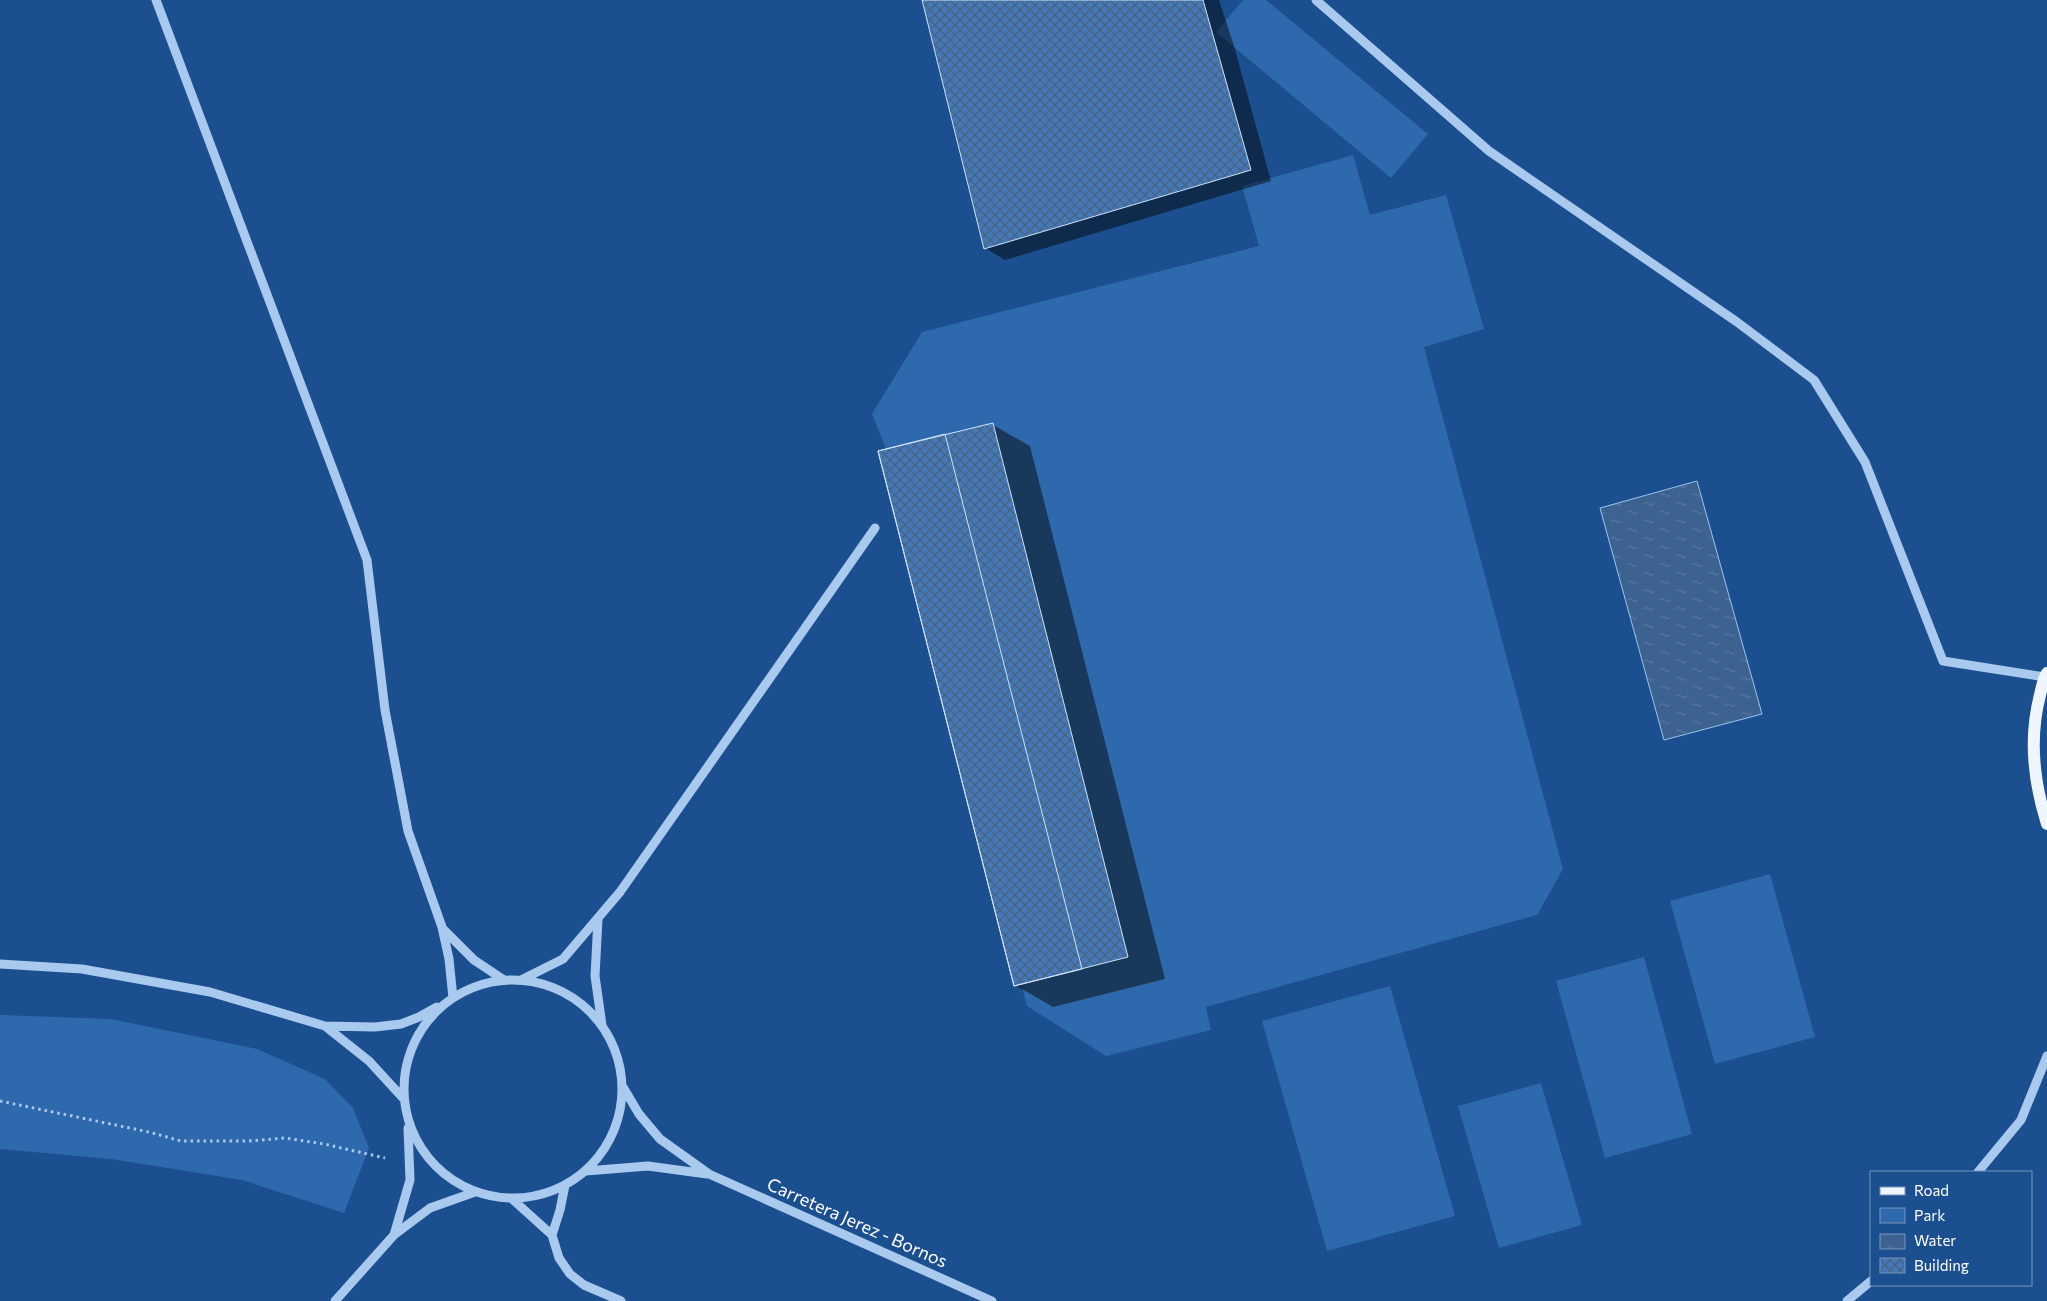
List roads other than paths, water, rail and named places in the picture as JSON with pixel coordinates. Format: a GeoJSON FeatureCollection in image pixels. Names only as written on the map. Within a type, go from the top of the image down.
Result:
{"type":"FeatureCollection","features":[{"type":"Feature","properties":{"kind":"main road"},"geometry":{"type":"LineString","coordinates":[[2046,675],[2034,717],[2034,755],[2040,802],[2047,824]]}},
{"type":"Feature","properties":{"kind":"street"},"geometry":{"type":"LineString","coordinates":[[156,0],[367,560],[385,710],[408,831],[442,927],[449,959],[453,998]]}},
{"type":"Feature","properties":{"kind":"street"},"geometry":{"type":"LineString","coordinates":[[1316,0],[1490,151],[1737,322],[1814,380],[1866,462],[1944,661],[2046,675]]}},
{"type":"Feature","properties":{"kind":"street"},"geometry":{"type":"LineString","coordinates":[[523,979],[563,959],[620,892],[875,528]]}},
{"type":"Feature","properties":{"kind":"street"},"geometry":{"type":"LineString","coordinates":[[598,919],[595,976],[602,1025]]}},
{"type":"Feature","properties":{"kind":"street"},"geometry":{"type":"LineString","coordinates":[[442,927],[474,960],[504,980]]}},
{"type":"Feature","properties":{"kind":"street"},"geometry":{"type":"LineString","coordinates":[[0,964],[82,969],[200,990],[325,1026],[375,1028],[401,1024],[419,1017],[472,986],[497,980],[523,979],[558,989],[580,1002],[602,1025],[617,1054],[623,1087],[619,1118],[606,1147],[586,1171],[565,1185],[539,1196],[511,1198],[475,1192],[440,1171],[424,1153],[408,1125]]}},
{"type":"Feature","properties":{"kind":"street"},"geometry":{"type":"LineString","coordinates":[[394,1235],[410,1180],[408,1125],[403,1098],[405,1062],[419,1030],[444,1003]]}},
{"type":"Feature","properties":{"kind":"street"},"geometry":{"type":"LineString","coordinates":[[325,1026],[369,1061],[403,1098]]}},
{"type":"Feature","properties":{"kind":"street"},"geometry":{"type":"LineString","coordinates":[[1979,1171],[2020,1120],[2047,1056]]}},
{"type":"Feature","properties":{"kind":"street","name":"Carretera Jerez - Bornos"},"geometry":{"type":"LineString","coordinates":[[623,1087],[639,1114],[660,1140],[709,1174],[992,1301]]}},
{"type":"Feature","properties":{"kind":"street","name":"Carretera Jerez - Bornos"},"geometry":{"type":"LineString","coordinates":[[586,1171],[648,1166],[709,1174]]}},
{"type":"Feature","properties":{"kind":"street"},"geometry":{"type":"LineString","coordinates":[[552,1235],[565,1185]]}},
{"type":"Feature","properties":{"kind":"street"},"geometry":{"type":"LineString","coordinates":[[335,1301],[394,1235],[430,1208],[475,1192]]}},
{"type":"Feature","properties":{"kind":"street"},"geometry":{"type":"LineString","coordinates":[[511,1198],[552,1235],[559,1258],[570,1274],[584,1285],[621,1301]]}},
{"type":"Feature","properties":{"kind":"street"},"geometry":{"type":"LineString","coordinates":[[1847,1301],[1870,1281]]}},
{"type":"Feature","properties":{"kind":"water"},"geometry":{"type":"Polygon","coordinates":[[[1697,481],[1762,714],[1664,740],[1600,508],[1697,481]]]}}]}
